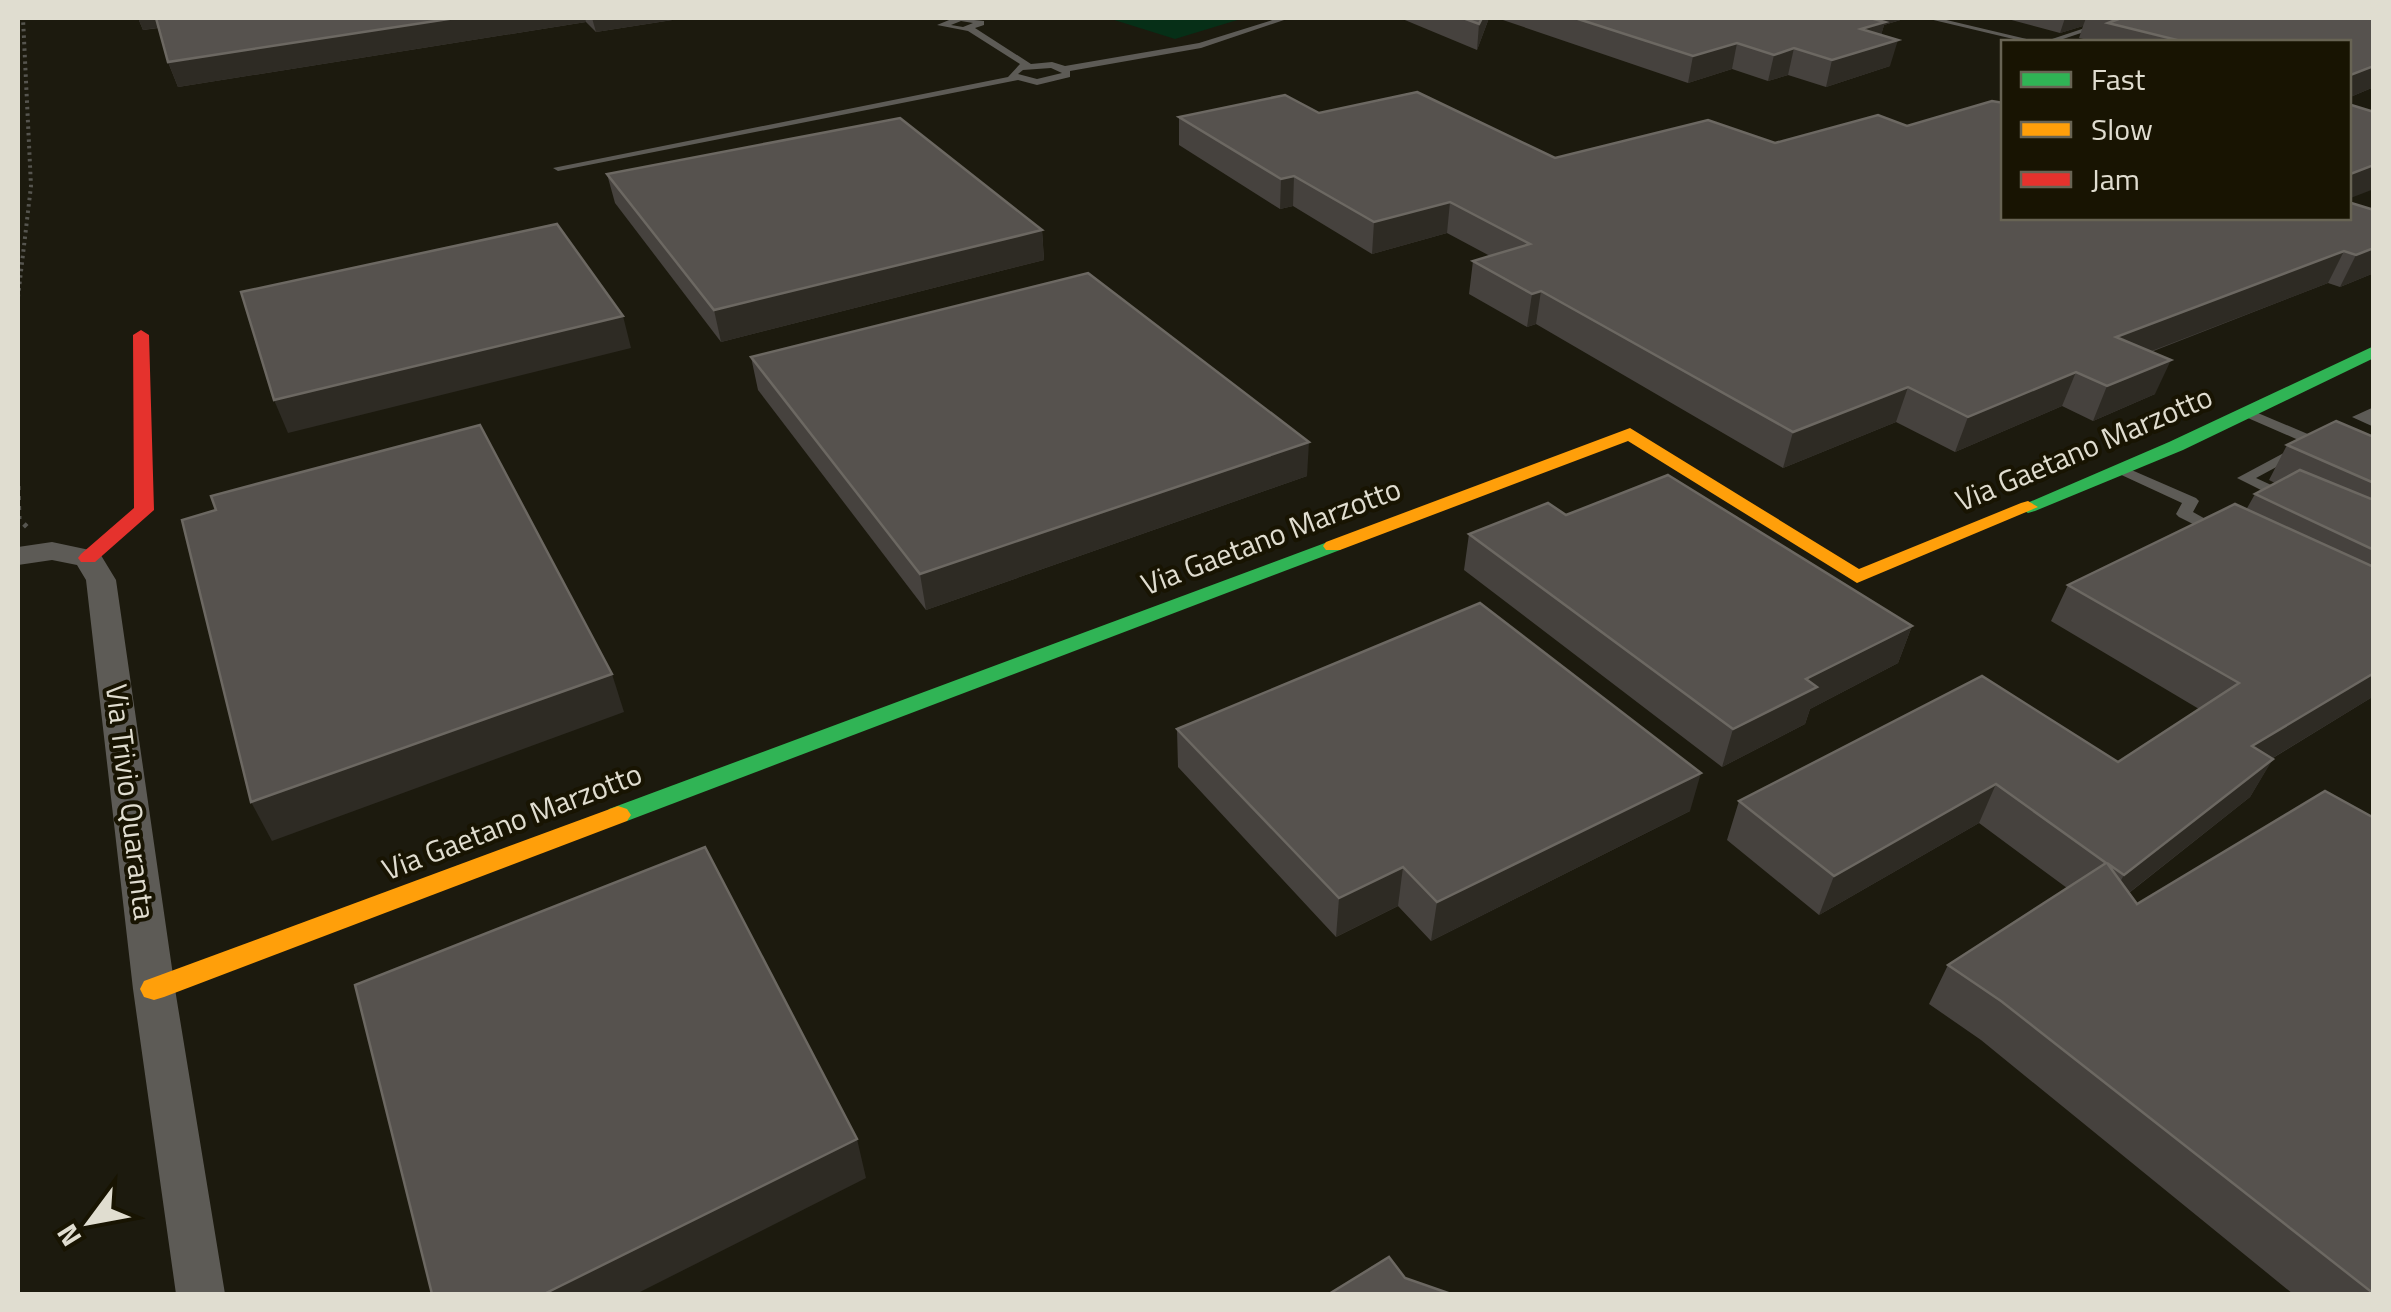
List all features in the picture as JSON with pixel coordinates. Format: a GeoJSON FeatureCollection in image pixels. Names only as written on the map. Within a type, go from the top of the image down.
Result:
{"type":"FeatureCollection","features":[{"type":"Feature","properties":{"kind":"street"},"geometry":{"type":"LineString","coordinates":[[18,556],[70,554],[144,510],[141,335]]}},
{"type":"Feature","properties":{"kind":"street","name":"Via Gaetano Marzotto"},"geometry":{"type":"LineString","coordinates":[[154,988],[1630,434],[1858,576],[2120,469],[2374,351]]}},
{"type":"Feature","properties":{"kind":"street","name":"Via Trivio Quaranta"},"geometry":{"type":"LineString","coordinates":[[70,554],[101,580],[154,988],[201,1294]]}},
{"type":"Feature","properties":{"kind":"lane"},"geometry":{"type":"LineString","coordinates":[[970,29],[1028,65],[1066,69],[1174,46],[1254,18]]}},
{"type":"Feature","properties":{"kind":"lane"},"geometry":{"type":"LineString","coordinates":[[1174,46],[1201,44],[1286,18]]}},
{"type":"Feature","properties":{"kind":"lane"},"geometry":{"type":"LineString","coordinates":[[1930,18],[2026,40]]}},
{"type":"Feature","properties":{"kind":"lane"},"geometry":{"type":"LineString","coordinates":[[2054,40],[2122,18]]}},
{"type":"Feature","properties":{"kind":"lane"},"geometry":{"type":"LineString","coordinates":[[1015,78],[1012,72],[1028,65]]}},
{"type":"Feature","properties":{"kind":"lane"},"geometry":{"type":"LineString","coordinates":[[558,168],[1015,78],[1056,80],[1067,75],[1066,69]]}},
{"type":"Feature","properties":{"kind":"lane"},"geometry":{"type":"LineString","coordinates":[[2374,411],[2360,418],[2374,423]]}},
{"type":"Feature","properties":{"kind":"lane"},"geometry":{"type":"LineString","coordinates":[[2246,412],[2343,455]]}},
{"type":"Feature","properties":{"kind":"lane"},"geometry":{"type":"LineString","coordinates":[[2308,508],[2244,478],[2313,442]]}},
{"type":"Feature","properties":{"kind":"lane"},"geometry":{"type":"LineString","coordinates":[[2120,469],[2191,501],[2184,514],[2236,540]]}},
{"type":"Feature","properties":{"kind":"path"},"geometry":{"type":"LineString","coordinates":[[18,297],[31,186],[23,18]]}},
{"type":"Feature","properties":{"kind":"path"},"geometry":{"type":"LineString","coordinates":[[18,486],[19,518],[70,554]]}},
{"type":"Feature","properties":{"kind":"green space"},"geometry":{"type":"Polygon","coordinates":[[[1108,18],[1244,18],[1175,39],[1108,18]]]}},
{"type":"Feature","properties":{"kind":"building"},"geometry":{"type":"Polygon","coordinates":[[[156,18],[455,18],[168,62],[156,18]]]}},
{"type":"Feature","properties":{"kind":"building"},"geometry":{"type":"Polygon","coordinates":[[[1575,18],[1870,18],[1885,22],[1861,29],[1898,40],[1832,60],[1794,48],[1774,55],[1737,43],[1693,56],[1575,18]]]}},
{"type":"Feature","properties":{"kind":"building"},"geometry":{"type":"Polygon","coordinates":[[[2107,18],[2374,18],[2374,66],[2351,75],[2351,40],[2177,40],[2108,23],[2116,20],[2107,18]]]}},
{"type":"Feature","properties":{"kind":"building"},"geometry":{"type":"Polygon","coordinates":[[[1417,92],[1555,158],[1708,120],[1775,143],[1878,115],[1907,126],[1992,101],[2001,102],[2001,220],[2351,220],[2351,203],[2374,210],[2374,248],[2356,255],[2344,251],[2116,337],[2171,360],[2107,386],[2076,372],[1968,417],[1908,387],[1793,432],[1541,291],[1532,294],[1473,261],[1530,244],[1450,202],[1374,222],[1294,176],[1281,179],[1179,117],[1285,95],[1319,113],[1417,92]]]}},
{"type":"Feature","properties":{"kind":"building"},"geometry":{"type":"Polygon","coordinates":[[[2351,105],[2374,112],[2374,165],[2351,174],[2351,105]]]}},
{"type":"Feature","properties":{"kind":"building"},"geometry":{"type":"Polygon","coordinates":[[[900,118],[1042,230],[714,310],[607,174],[900,118]]]}},
{"type":"Feature","properties":{"kind":"building"},"geometry":{"type":"Polygon","coordinates":[[[557,224],[623,316],[274,400],[241,292],[557,224]]]}},
{"type":"Feature","properties":{"kind":"building"},"geometry":{"type":"Polygon","coordinates":[[[1088,273],[1309,442],[920,574],[751,357],[1088,273]]]}},
{"type":"Feature","properties":{"kind":"building"},"geometry":{"type":"Polygon","coordinates":[[[2336,421],[2374,437],[2374,483],[2287,445],[2336,421]]]}},
{"type":"Feature","properties":{"kind":"building"},"geometry":{"type":"Polygon","coordinates":[[[480,425],[612,674],[251,802],[182,520],[216,510],[211,496],[480,425]]]}},
{"type":"Feature","properties":{"kind":"building"},"geometry":{"type":"Polygon","coordinates":[[[2300,470],[2374,500],[2374,550],[2255,494],[2300,470]]]}},
{"type":"Feature","properties":{"kind":"building"},"geometry":{"type":"Polygon","coordinates":[[[1668,475],[1912,626],[1806,679],[1817,687],[1733,729],[1469,534],[1548,503],[1566,515],[1668,475]]]}},
{"type":"Feature","properties":{"kind":"building"},"geometry":{"type":"Polygon","coordinates":[[[2235,504],[2374,567],[2374,673],[2252,746],[2273,759],[2124,875],[2107,863],[2137,904],[2325,791],[2374,818],[2374,1294],[2001,1001],[1948,965],[2106,863],[1996,784],[1834,876],[1739,801],[1982,676],[2118,762],[2239,683],[2068,585],[2235,504]]]}},
{"type":"Feature","properties":{"kind":"building"},"geometry":{"type":"Polygon","coordinates":[[[1480,603],[1701,773],[1437,902],[1403,867],[1339,898],[1177,729],[1480,603]]]}},
{"type":"Feature","properties":{"kind":"building"},"geometry":{"type":"Polygon","coordinates":[[[705,847],[857,1139],[544,1294],[432,1294],[355,985],[705,847]]]}},
{"type":"Feature","properties":{"kind":"building"},"geometry":{"type":"Polygon","coordinates":[[[1389,1257],[1405,1278],[1451,1294],[1329,1294],[1389,1257]]]}},
{"type":"Feature","properties":{"kind":"traffic: fast"},"geometry":{"type":"LineString","coordinates":[[2028,507],[2176,446],[2374,351]]}},
{"type":"Feature","properties":{"kind":"traffic: fast"},"geometry":{"type":"LineString","coordinates":[[618,815],[1333,546]]}},
{"type":"Feature","properties":{"kind":"traffic: slow"},"geometry":{"type":"LineString","coordinates":[[1333,546],[1630,434],[1857,577],[2028,507]]}},
{"type":"Feature","properties":{"kind":"traffic: slow"},"geometry":{"type":"LineString","coordinates":[[154,989],[618,815]]}},
{"type":"Feature","properties":{"kind":"traffic: jam"},"geometry":{"type":"LineString","coordinates":[[88,558],[144,510],[141,335]]}}]}
